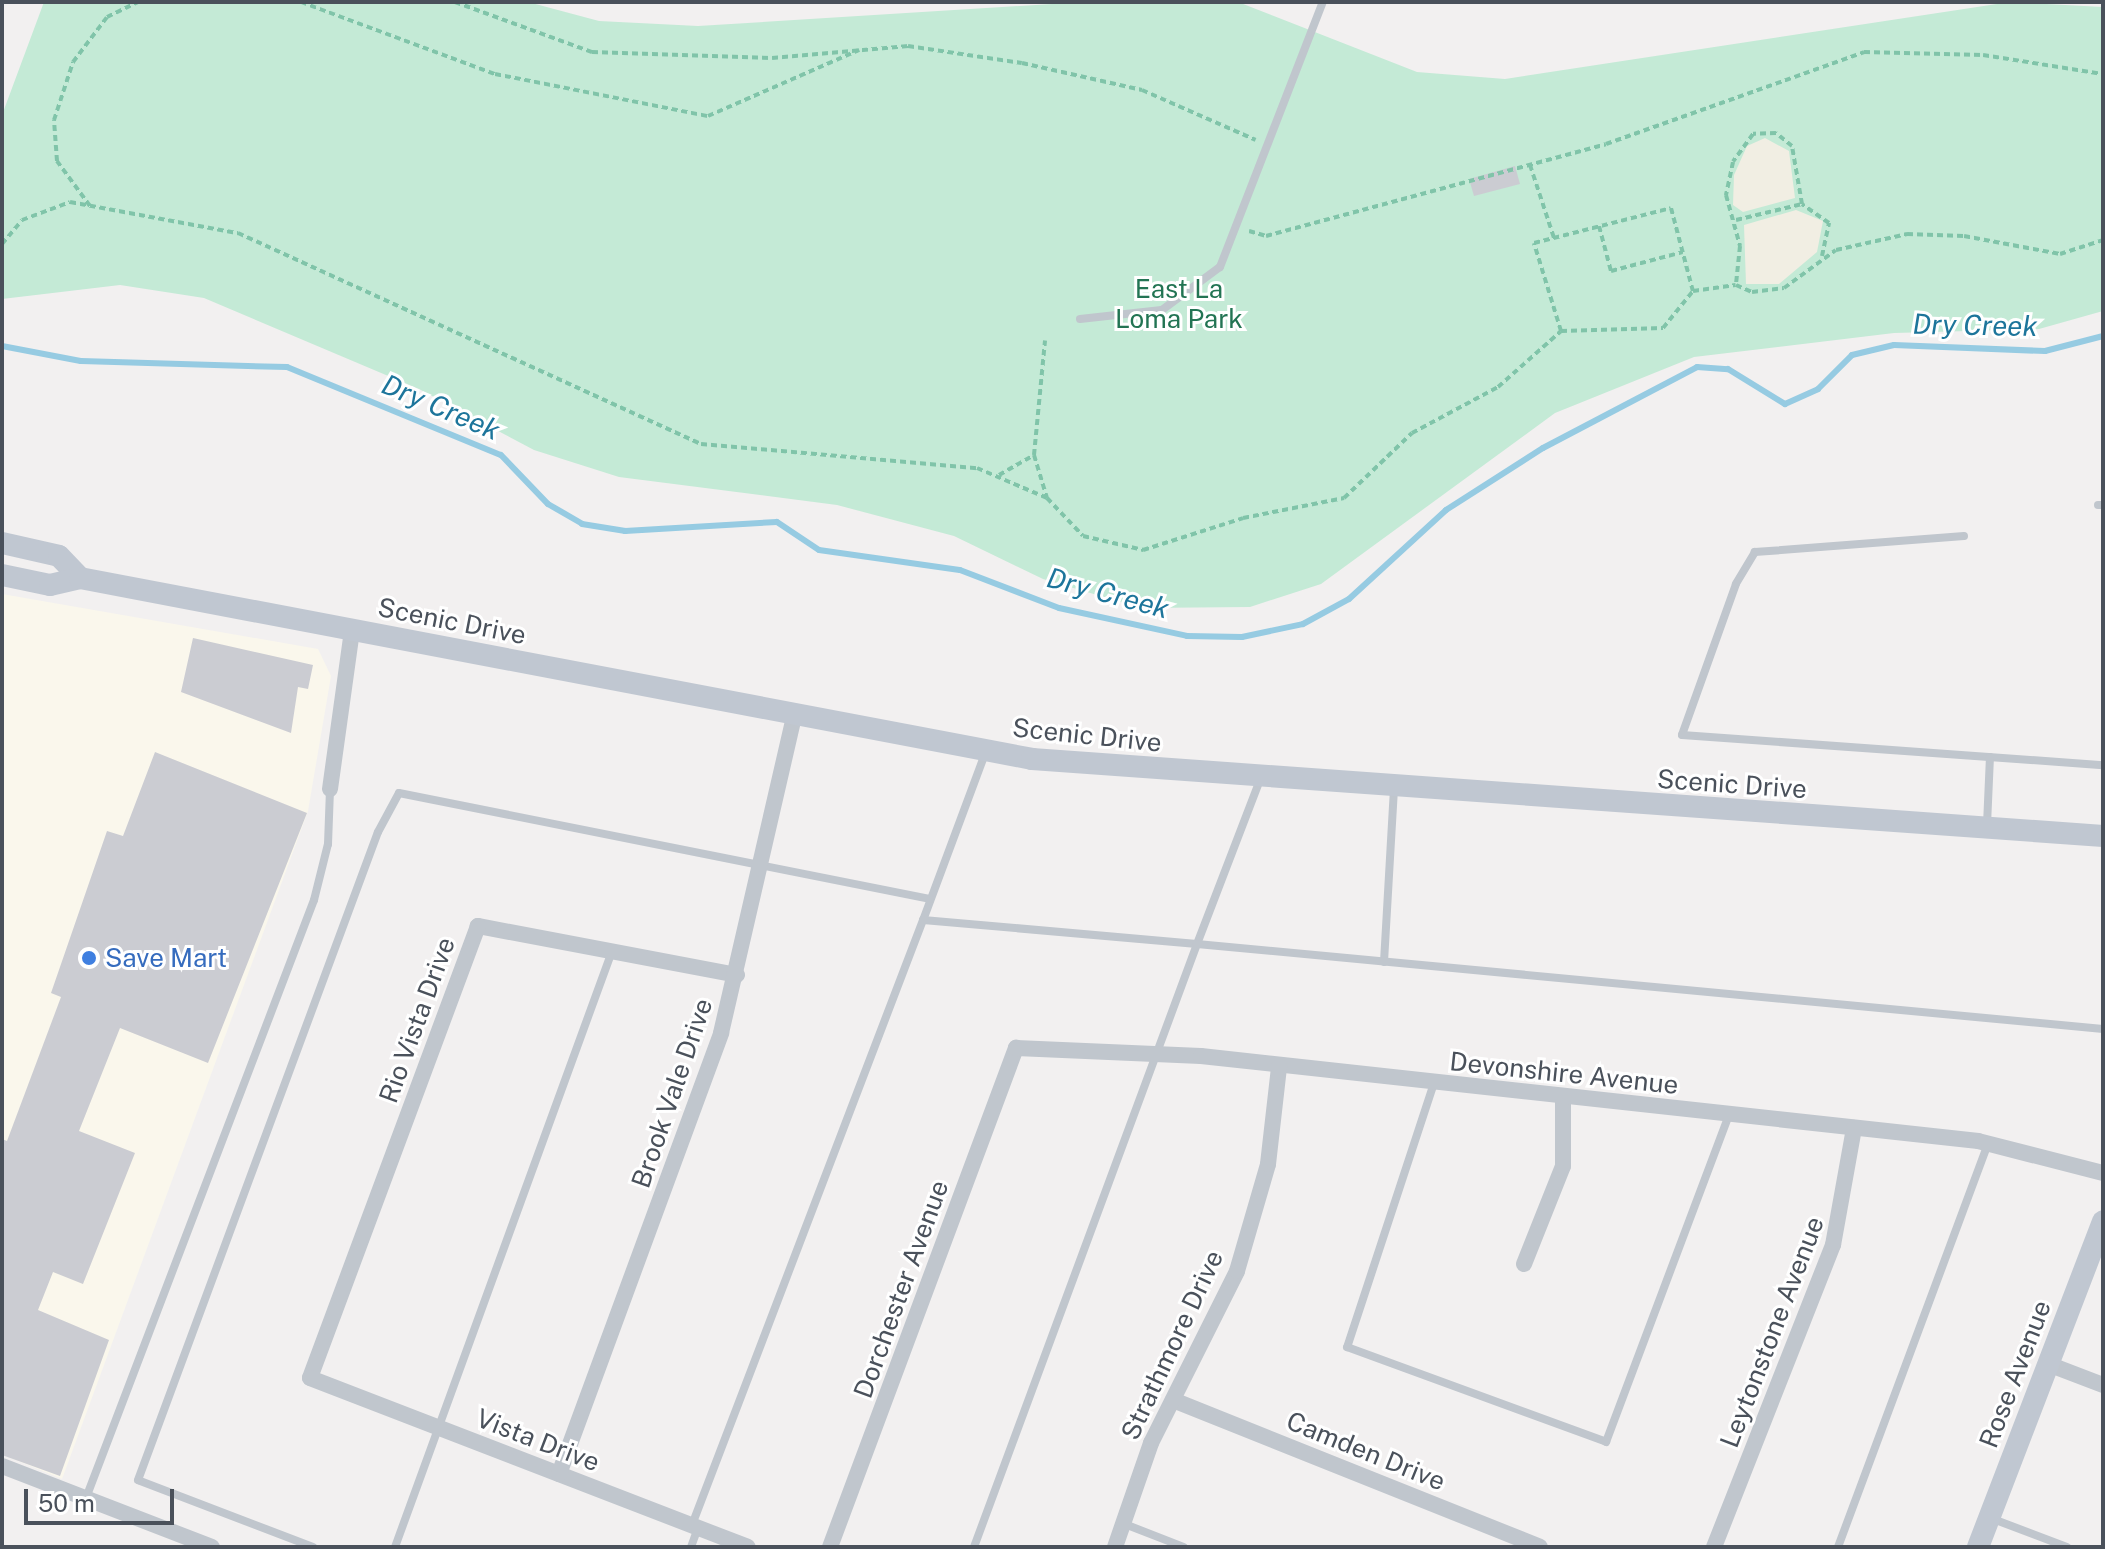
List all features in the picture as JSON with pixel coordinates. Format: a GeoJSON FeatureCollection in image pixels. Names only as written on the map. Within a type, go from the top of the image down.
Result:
{"type":"FeatureCollection","features":[{"type":"Feature","properties":{"kind":"main road","name":"Scenic Drive"},"geometry":{"type":"LineString","coordinates":[[2,543],[59,556],[80,578]]}},
{"type":"Feature","properties":{"kind":"main road","name":"Scenic Drive"},"geometry":{"type":"LineString","coordinates":[[2,575],[50,585],[80,578],[794,717],[986,751],[1260,780],[2103,836]]}},
{"type":"Feature","properties":{"kind":"main road","name":"Rose Avenue"},"geometry":{"type":"LineString","coordinates":[[1978,1547],[2048,1364],[2098,1250],[2103,1221]]}},
{"type":"Feature","properties":{"kind":"street"},"geometry":{"type":"LineString","coordinates":[[330,789],[352,630]]}},
{"type":"Feature","properties":{"kind":"street","name":"Brook Vale Drive"},"geometry":{"type":"LineString","coordinates":[[559,1474],[737,975],[794,717]]}},
{"type":"Feature","properties":{"kind":"street","name":"Rio Vista Drive"},"geometry":{"type":"LineString","coordinates":[[310,1378],[478,926],[737,975]]}},
{"type":"Feature","properties":{"kind":"street","name":"Devonshire Avenue"},"geometry":{"type":"LineString","coordinates":[[1016,1048],[1155,1053],[1988,1143],[2103,1173]]}},
{"type":"Feature","properties":{"kind":"street","name":"Dorchester Avenue"},"geometry":{"type":"LineString","coordinates":[[830,1547],[1016,1048]]}},
{"type":"Feature","properties":{"kind":"street","name":"Strathmore Drive"},"geometry":{"type":"LineString","coordinates":[[1115,1547],[1173,1400],[1215,1324],[1256,1213],[1279,1067]]}},
{"type":"Feature","properties":{"kind":"street"},"geometry":{"type":"LineString","coordinates":[[1524,1264],[1563,1166],[1563,1097]]}},
{"type":"Feature","properties":{"kind":"street","name":"Leytonstone Avenue"},"geometry":{"type":"LineString","coordinates":[[1714,1547],[1833,1245],[1854,1128]]}},
{"type":"Feature","properties":{"kind":"street"},"geometry":{"type":"LineString","coordinates":[[2048,1364],[2103,1385]]}},
{"type":"Feature","properties":{"kind":"street","name":"Vista Drive"},"geometry":{"type":"LineString","coordinates":[[310,1378],[748,1547]]}},
{"type":"Feature","properties":{"kind":"street","name":"Camden Drive"},"geometry":{"type":"LineString","coordinates":[[1173,1400],[1540,1547]]}},
{"type":"Feature","properties":{"kind":"street"},"geometry":{"type":"LineString","coordinates":[[2,1466],[212,1547]]}},
{"type":"Feature","properties":{"kind":"lane"},"geometry":{"type":"LineString","coordinates":[[1080,319],[1136,318],[1185,299],[1220,267],[1242,227],[1323,2]]}},
{"type":"Feature","properties":{"kind":"lane"},"geometry":{"type":"LineString","coordinates":[[1964,536],[1755,552],[1736,584],[1682,735],[2103,765]]}},
{"type":"Feature","properties":{"kind":"lane"},"geometry":{"type":"LineString","coordinates":[[691,1547],[695,1526],[986,751]]}},
{"type":"Feature","properties":{"kind":"lane"},"geometry":{"type":"LineString","coordinates":[[1987,830],[1990,757]]}},
{"type":"Feature","properties":{"kind":"lane"},"geometry":{"type":"LineString","coordinates":[[974,1547],[1155,1053],[1260,780]]}},
{"type":"Feature","properties":{"kind":"lane"},"geometry":{"type":"LineString","coordinates":[[86,1498],[314,900],[328,844],[330,789]]}},
{"type":"Feature","properties":{"kind":"lane"},"geometry":{"type":"LineString","coordinates":[[1384,962],[1394,789]]}},
{"type":"Feature","properties":{"kind":"lane"},"geometry":{"type":"LineString","coordinates":[[313,1547],[138,1480],[390,805],[399,793],[761,862],[930,899]]}},
{"type":"Feature","properties":{"kind":"lane"},"geometry":{"type":"LineString","coordinates":[[923,920],[2103,1029]]}},
{"type":"Feature","properties":{"kind":"lane"},"geometry":{"type":"LineString","coordinates":[[395,1547],[612,951]]}},
{"type":"Feature","properties":{"kind":"lane"},"geometry":{"type":"LineString","coordinates":[[1434,1083],[1347,1347],[1606,1442],[1729,1115]]}},
{"type":"Feature","properties":{"kind":"lane"},"geometry":{"type":"LineString","coordinates":[[1838,1547],[1988,1143]]}},
{"type":"Feature","properties":{"kind":"lane"},"geometry":{"type":"LineString","coordinates":[[1990,1517],[2067,1547]]}},
{"type":"Feature","properties":{"kind":"lane"},"geometry":{"type":"LineString","coordinates":[[1122,1523],[1184,1547]]}},
{"type":"Feature","properties":{"kind":"path"},"geometry":{"type":"LineString","coordinates":[[91,208],[57,161],[54,120],[73,62],[107,17],[138,2]]}},
{"type":"Feature","properties":{"kind":"path"},"geometry":{"type":"LineString","coordinates":[[301,2],[495,74],[708,116],[864,48]]}},
{"type":"Feature","properties":{"kind":"path"},"geometry":{"type":"LineString","coordinates":[[455,2],[592,52],[772,58],[864,48],[994,59],[1142,90],[1250,138]]}},
{"type":"Feature","properties":{"kind":"path"},"geometry":{"type":"LineString","coordinates":[[1242,227],[1266,236],[1530,165],[1706,113],[1864,52],[1983,55],[2103,74]]}},
{"type":"Feature","properties":{"kind":"path"},"geometry":{"type":"LineString","coordinates":[[1736,285],[1736,220],[1727,204],[1728,179],[1753,134],[1776,133],[1792,146],[1802,204],[1829,223],[1822,256]]}},
{"type":"Feature","properties":{"kind":"path"},"geometry":{"type":"LineString","coordinates":[[1530,165],[1554,238]]}},
{"type":"Feature","properties":{"kind":"path"},"geometry":{"type":"LineString","coordinates":[[2,244],[36,213],[70,202],[238,233],[701,444],[977,468],[1047,498],[1083,536],[1143,550],[1243,518],[1316,509],[1344,498],[1431,420],[1516,375],[1561,331],[1663,328],[1693,291],[1736,285],[1770,293],[1822,256],[1907,234],[1964,236],[2060,254],[2103,240]]}},
{"type":"Feature","properties":{"kind":"path"},"geometry":{"type":"LineString","coordinates":[[1736,220],[1802,204]]}},
{"type":"Feature","properties":{"kind":"path"},"geometry":{"type":"LineString","coordinates":[[1561,331],[1534,243],[1671,208],[1693,291]]}},
{"type":"Feature","properties":{"kind":"path"},"geometry":{"type":"LineString","coordinates":[[1599,226],[1611,271],[1683,252]]}},
{"type":"Feature","properties":{"kind":"path"},"geometry":{"type":"LineString","coordinates":[[1045,341],[1034,455],[1047,498]]}},
{"type":"Feature","properties":{"kind":"path"},"geometry":{"type":"LineString","coordinates":[[997,476],[1034,455]]}},
{"type":"Feature","properties":{"kind":"shaded area"},"geometry":{"type":"Polygon","coordinates":[[[2,594],[318,649],[331,676],[308,811],[62,1479],[2,1454],[2,594]]]}},
{"type":"Feature","properties":{"kind":"green space","name":"East La Loma Park"},"geometry":{"type":"Polygon","coordinates":[[[44,2],[528,2],[599,21],[698,26],[1084,2],[1238,2],[1417,72],[1505,79],[2010,2],[2103,7],[2103,311],[2039,329],[1894,333],[1694,357],[1555,413],[1321,584],[1250,607],[1141,608],[1043,579],[954,536],[837,505],[619,477],[534,450],[419,389],[204,298],[120,285],[2,299],[2,115],[44,2]]]}},
{"type":"Feature","properties":{"kind":"sand"},"geometry":{"type":"Polygon","coordinates":[[[1765,138],[1789,151],[1795,198],[1743,212],[1733,205],[1734,175],[1747,146],[1765,138]]]}},
{"type":"Feature","properties":{"kind":"sand"},"geometry":{"type":"Polygon","coordinates":[[[1796,210],[1823,221],[1817,252],[1779,284],[1746,284],[1744,225],[1796,210]]]}},
{"type":"Feature","properties":{"kind":"building"},"geometry":{"type":"Polygon","coordinates":[[[1515,166],[1520,184],[1474,196],[1469,179],[1515,166]]]}},
{"type":"Feature","properties":{"kind":"building"},"geometry":{"type":"Polygon","coordinates":[[[193,638],[313,665],[308,689],[298,687],[291,733],[181,692],[193,638]]]}},
{"type":"Feature","properties":{"kind":"building"},"geometry":{"type":"Polygon","coordinates":[[[155,752],[307,813],[208,1063],[120,1028],[79,1131],[135,1153],[83,1284],[53,1272],[38,1310],[109,1340],[60,1476],[2,1455],[2,1139],[7,1141],[61,997],[51,993],[107,831],[123,836],[155,752]]]}},
{"type":"Feature","properties":{"kind":"waterway","name":"Dry Creek"},"geometry":{"type":"LineString","coordinates":[[2,346],[81,361],[287,367],[501,455],[548,504],[582,524],[625,531],[777,522],[819,550],[960,570],[1059,608],[1187,636],[1242,637],[1303,624],[1349,599],[1446,510],[1543,448],[1697,367],[1728,369],[1785,404],[1818,389],[1852,355],[1894,345],[2045,351],[2103,336]]}},
{"type":"Feature","properties":{"kind":"place","name":"Save Mart"},"geometry":{"type":"Point","coordinates":[89,958]}}]}
